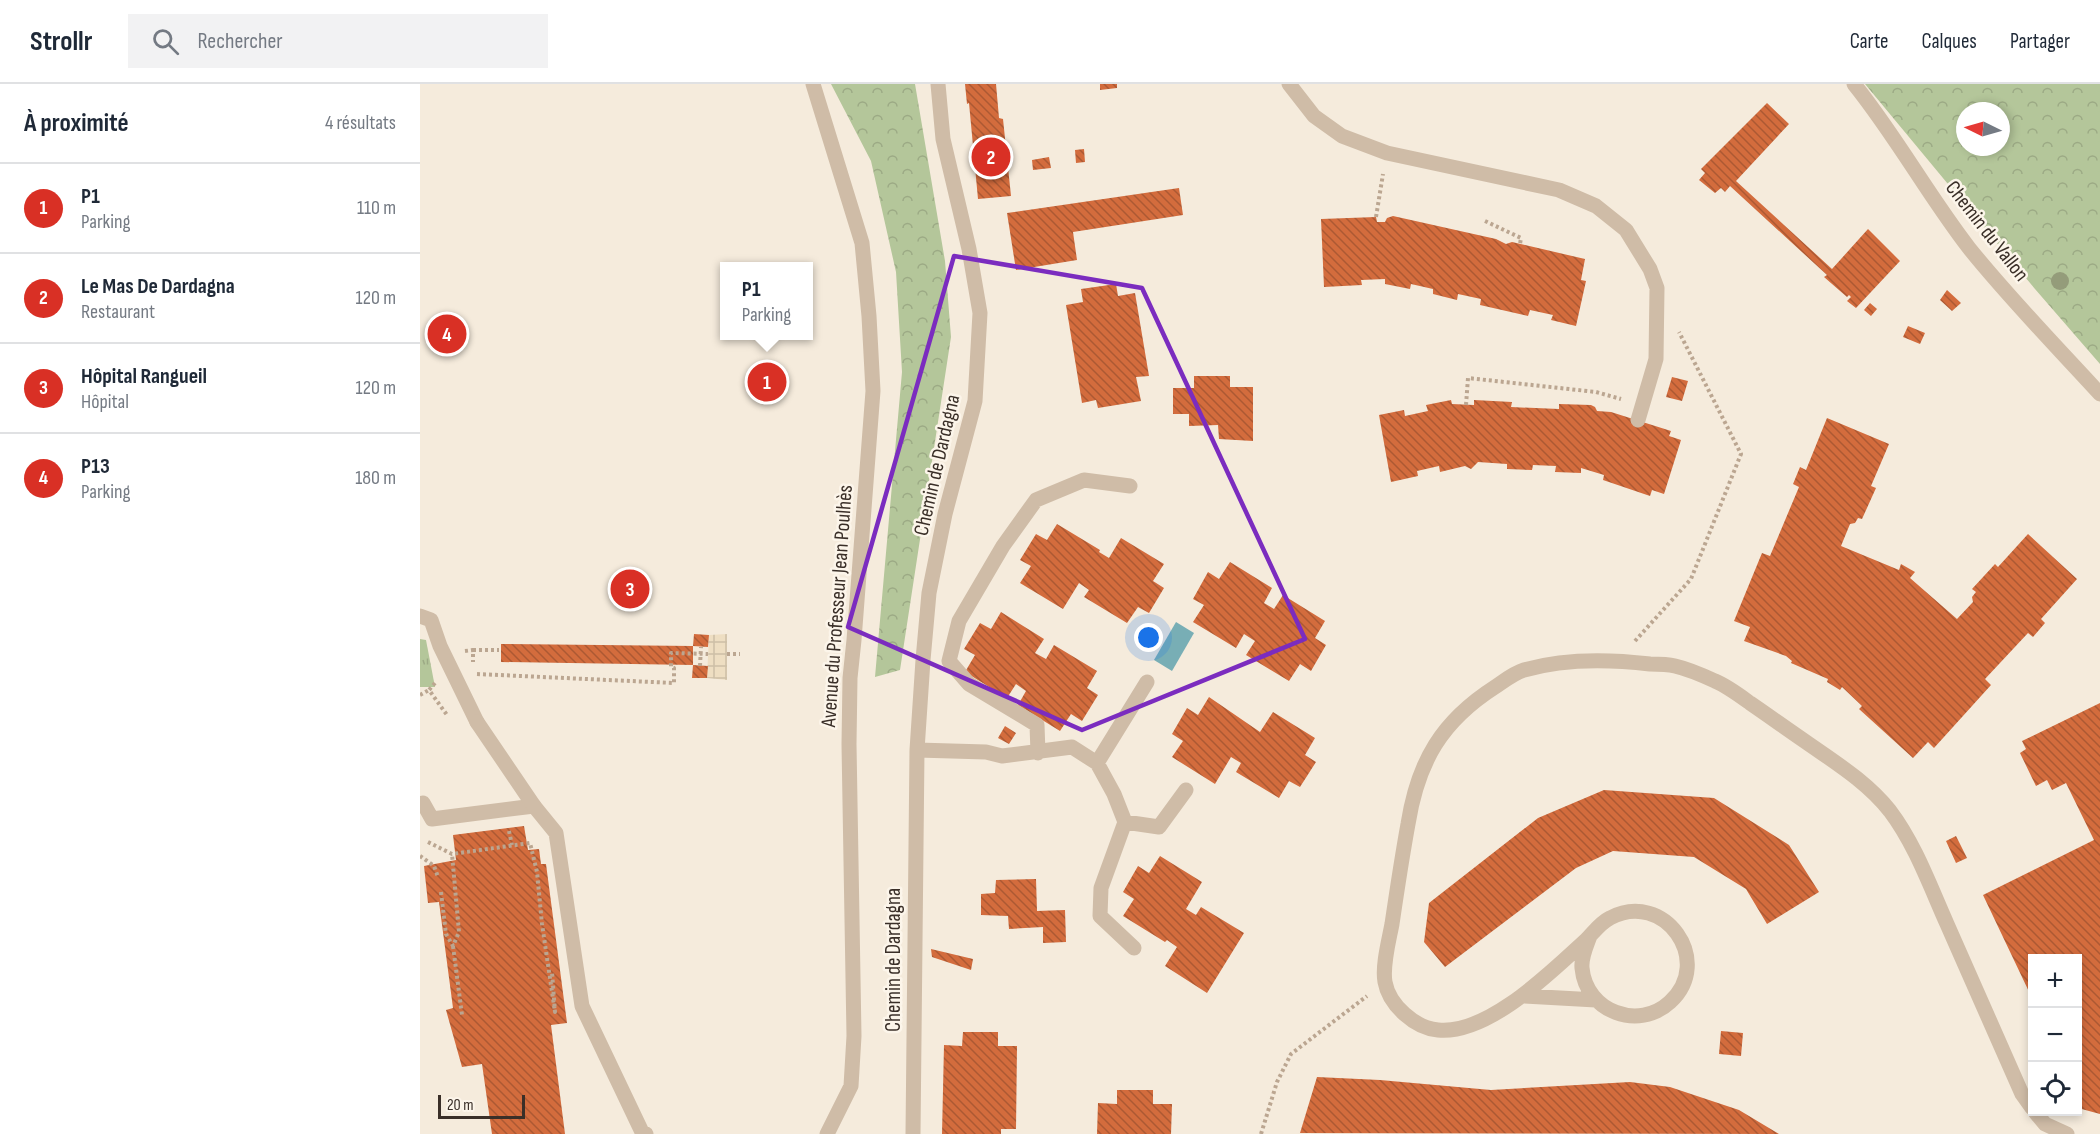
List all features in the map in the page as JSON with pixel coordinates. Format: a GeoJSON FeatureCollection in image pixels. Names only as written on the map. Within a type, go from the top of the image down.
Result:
{"type":"FeatureCollection","features":[{"type":"Feature","properties":{"kind":"street","name":"Avenue du Professeur Jean Poulhès"},"geometry":{"type":"LineString","coordinates":[[813,84],[862,243],[873,390],[855,640],[850,678],[854,1046],[851,1086],[827,1134]]}},
{"type":"Feature","properties":{"kind":"street","name":"Chemin de Dardagna"},"geometry":{"type":"LineString","coordinates":[[913,1134],[917,750],[929,593],[945,514],[975,401],[980,313],[969,249],[943,139],[938,84]]}},
{"type":"Feature","properties":{"kind":"street"},"geometry":{"type":"LineString","coordinates":[[1289,84],[1314,116],[1342,136],[1387,153],[1559,190],[1596,206],[1626,230],[1650,269],[1657,288],[1656,359],[1638,420]]}},
{"type":"Feature","properties":{"kind":"street","name":"Chemin du Vallon"},"geometry":{"type":"LineString","coordinates":[[1854,84],[1877,113],[1969,247],[2100,394]]}},
{"type":"Feature","properties":{"kind":"street"},"geometry":{"type":"LineString","coordinates":[[1038,753],[1037,725],[969,684],[949,661],[959,621],[1003,546],[1036,500],[1084,480],[1130,486]]}},
{"type":"Feature","properties":{"kind":"street"},"geometry":{"type":"LineString","coordinates":[[420,616],[431,620],[440,646],[477,722],[534,806],[556,833],[582,1006],[642,1132],[646,1134]]}},
{"type":"Feature","properties":{"kind":"street"},"geometry":{"type":"LineString","coordinates":[[1590,936],[1583,952],[1582,969],[1586,985],[1596,1000],[1610,1011],[1627,1017],[1645,1016],[1662,1010],[1675,998],[1684,983],[1688,965],[1685,948],[1677,932],[1665,920],[1649,913],[1632,911],[1616,914],[1601,923],[1590,936],[1524,996],[1472,1025],[1443,1031],[1425,1028],[1399,1011],[1385,984],[1387,952],[1413,792],[1434,744],[1470,703],[1520,670],[1575,660],[1619,660],[1675,666],[1720,682],[1862,781],[1891,812],[1918,859],[2022,1094],[2028,1102]]}},
{"type":"Feature","properties":{"kind":"street"},"geometry":{"type":"LineString","coordinates":[[1097,763],[1147,682]]}},
{"type":"Feature","properties":{"kind":"street"},"geometry":{"type":"LineString","coordinates":[[917,750],[986,752],[1002,756],[1072,747],[1097,763],[1114,794],[1125,822],[1101,888],[1100,916],[1134,948]]}},
{"type":"Feature","properties":{"kind":"street"},"geometry":{"type":"LineString","coordinates":[[1125,822],[1159,826],[1186,790]]}},
{"type":"Feature","properties":{"kind":"street"},"geometry":{"type":"LineString","coordinates":[[423,803],[432,819],[534,806]]}},
{"type":"Feature","properties":{"kind":"street"},"geometry":{"type":"LineString","coordinates":[[1524,996],[1596,1000]]}},
{"type":"Feature","properties":{"kind":"street"},"geometry":{"type":"LineString","coordinates":[[2039,1116],[2045,1124],[2067,1134]]}},
{"type":"Feature","properties":{"kind":"path"},"geometry":{"type":"LineString","coordinates":[[1376,217],[1387,153]]}},
{"type":"Feature","properties":{"kind":"path"},"geometry":{"type":"LineString","coordinates":[[1485,221],[1521,238],[1520,244]]}},
{"type":"Feature","properties":{"kind":"path"},"geometry":{"type":"LineString","coordinates":[[1619,660],[1691,579],[1741,454],[1678,330]]}},
{"type":"Feature","properties":{"kind":"path"},"geometry":{"type":"LineString","coordinates":[[1466,405],[1468,378],[1596,392]]}},
{"type":"Feature","properties":{"kind":"path"},"geometry":{"type":"LineString","coordinates":[[700,666],[701,647]]}},
{"type":"Feature","properties":{"kind":"path"},"geometry":{"type":"LineString","coordinates":[[473,650],[499,651]]}},
{"type":"Feature","properties":{"kind":"path"},"geometry":{"type":"LineString","coordinates":[[477,674],[674,683],[671,653],[708,654]]}},
{"type":"Feature","properties":{"kind":"path"},"geometry":{"type":"LineString","coordinates":[[727,654],[740,654]]}},
{"type":"Feature","properties":{"kind":"path"},"geometry":{"type":"LineString","coordinates":[[420,694],[429,690]]}},
{"type":"Feature","properties":{"kind":"path"},"geometry":{"type":"LineString","coordinates":[[509,827],[512,845]]}},
{"type":"Feature","properties":{"kind":"path"},"geometry":{"type":"LineString","coordinates":[[420,838],[452,854],[530,843],[537,872],[542,924]]}},
{"type":"Feature","properties":{"kind":"path"},"geometry":{"type":"LineString","coordinates":[[452,854],[459,932],[453,946]]}},
{"type":"Feature","properties":{"kind":"path"},"geometry":{"type":"LineString","coordinates":[[422,857],[434,866],[438,876]]}},
{"type":"Feature","properties":{"kind":"path"},"geometry":{"type":"LineString","coordinates":[[454,875],[456,900]]}},
{"type":"Feature","properties":{"kind":"path"},"geometry":{"type":"LineString","coordinates":[[441,891],[446,934],[453,946],[462,1015]]}},
{"type":"Feature","properties":{"kind":"path"},"geometry":{"type":"LineString","coordinates":[[1261,1134],[1277,1082],[1291,1054],[1345,1011],[1385,984]]}},
{"type":"Feature","properties":{"kind":"highlighted area"},"geometry":{"type":"Polygon","coordinates":[[[954,256],[1142,288],[1305,639],[1082,730],[848,627],[954,256]]]}},
{"type":"Feature","properties":{"kind":"green space"},"geometry":{"type":"Polygon","coordinates":[[[831,84],[915,84],[945,261],[951,337],[900,670],[875,677],[902,372],[896,272],[871,161],[831,84]]]}},
{"type":"Feature","properties":{"kind":"green space"},"geometry":{"type":"Polygon","coordinates":[[[1865,84],[2100,84],[2100,364],[2035,289],[1865,84]]]}},
{"type":"Feature","properties":{"kind":"green space"},"geometry":{"type":"Polygon","coordinates":[[[420,639],[426,640],[435,687],[420,687],[420,639]]]}},
{"type":"Feature","properties":{"kind":"shaded area"},"geometry":{"type":"Polygon","coordinates":[[[727,634],[727,680],[707,678],[709,635],[727,634]]]}},
{"type":"Feature","properties":{"kind":"water"},"geometry":{"type":"Polygon","coordinates":[[[1176,622],[1194,633],[1172,671],[1154,660],[1176,622]]]}},
{"type":"Feature","properties":{"kind":"building"},"geometry":{"type":"Polygon","coordinates":[[[965,84],[996,84],[999,118],[1003,119],[1011,196],[978,199],[969,103],[967,104],[965,84]]]}},
{"type":"Feature","properties":{"kind":"building"},"geometry":{"type":"Polygon","coordinates":[[[1100,84],[1117,84],[1117,88],[1100,90],[1100,84]]]}},
{"type":"Feature","properties":{"kind":"building"},"geometry":{"type":"Polygon","coordinates":[[[1767,103],[1789,124],[1736,181],[1832,269],[1868,229],[1900,261],[1856,308],[1847,301],[1851,297],[1849,295],[1847,297],[1824,277],[1827,275],[1730,186],[1725,192],[1721,188],[1715,193],[1699,180],[1705,173],[1701,169],[1767,103]]]}},
{"type":"Feature","properties":{"kind":"building"},"geometry":{"type":"Polygon","coordinates":[[[1084,149],[1085,162],[1076,163],[1075,150],[1084,149]]]}},
{"type":"Feature","properties":{"kind":"building"},"geometry":{"type":"Polygon","coordinates":[[[1049,157],[1051,168],[1033,170],[1032,160],[1049,157]]]}},
{"type":"Feature","properties":{"kind":"building"},"geometry":{"type":"Polygon","coordinates":[[[1179,188],[1183,215],[1073,232],[1077,260],[1016,270],[1007,213],[1179,188]]]}},
{"type":"Feature","properties":{"kind":"building"},"geometry":{"type":"Polygon","coordinates":[[[1393,216],[1496,239],[1506,244],[1512,242],[1585,259],[1581,280],[1586,281],[1576,326],[1551,320],[1553,315],[1530,310],[1528,316],[1480,305],[1481,299],[1458,294],[1457,300],[1433,294],[1433,289],[1411,284],[1410,289],[1385,284],[1385,279],[1361,280],[1362,285],[1324,287],[1321,219],[1376,217],[1377,222],[1385,222],[1387,218],[1393,216]]]}},
{"type":"Feature","properties":{"kind":"building"},"geometry":{"type":"Polygon","coordinates":[[[1116,284],[1118,296],[1135,293],[1149,376],[1136,377],[1141,401],[1098,408],[1096,400],[1082,403],[1066,305],[1083,302],[1081,289],[1116,284]]]}},
{"type":"Feature","properties":{"kind":"building"},"geometry":{"type":"Polygon","coordinates":[[[1947,290],[1961,303],[1952,311],[1940,300],[1947,290]]]}},
{"type":"Feature","properties":{"kind":"building"},"geometry":{"type":"Polygon","coordinates":[[[1870,303],[1877,309],[1871,316],[1864,310],[1870,303]]]}},
{"type":"Feature","properties":{"kind":"building"},"geometry":{"type":"Polygon","coordinates":[[[1908,326],[1925,333],[1920,344],[1903,337],[1908,326]]]}},
{"type":"Feature","properties":{"kind":"building"},"geometry":{"type":"Polygon","coordinates":[[[1194,376],[1230,376],[1230,387],[1253,387],[1253,441],[1219,439],[1218,425],[1189,426],[1189,414],[1173,414],[1173,388],[1194,388],[1194,376]]]}},
{"type":"Feature","properties":{"kind":"building"},"geometry":{"type":"Polygon","coordinates":[[[1672,377],[1688,381],[1682,401],[1666,397],[1672,377]]]}},
{"type":"Feature","properties":{"kind":"building"},"geometry":{"type":"Polygon","coordinates":[[[1451,400],[1452,404],[1474,405],[1474,400],[1512,402],[1511,407],[1559,409],[1559,404],[1591,405],[1597,411],[1611,412],[1671,431],[1669,436],[1681,440],[1664,494],[1652,490],[1650,496],[1603,480],[1604,475],[1581,468],[1581,473],[1555,472],[1556,466],[1533,465],[1532,470],[1507,469],[1507,464],[1478,462],[1471,469],[1465,466],[1440,472],[1439,466],[1417,471],[1418,476],[1391,482],[1379,415],[1404,410],[1405,416],[1428,411],[1426,405],[1451,400]]]}},
{"type":"Feature","properties":{"kind":"building"},"geometry":{"type":"Polygon","coordinates":[[[1827,418],[1889,444],[1871,486],[1876,488],[1862,519],[1858,518],[1855,523],[1850,524],[1841,546],[1899,570],[1901,564],[1915,572],[1910,578],[1957,619],[1973,602],[1972,597],[1976,592],[1972,589],[1995,564],[1998,567],[2028,534],[2077,579],[2041,619],[2045,623],[2033,637],[2028,633],[1985,679],[1991,685],[1934,748],[1928,742],[1913,758],[1859,709],[1862,706],[1842,687],[1840,690],[1827,682],[1828,679],[1791,663],[1792,661],[1786,656],[1744,641],[1750,627],[1734,621],[1762,553],[1770,556],[1799,487],[1793,484],[1800,467],[1806,470],[1827,418]]]}},
{"type":"Feature","properties":{"kind":"building"},"geometry":{"type":"Polygon","coordinates":[[[1057,524],[1109,558],[1121,538],[1164,564],[1153,581],[1164,588],[1149,613],[1138,607],[1127,623],[1084,597],[1089,590],[1079,583],[1063,609],[1020,583],[1031,566],[1020,560],[1036,534],[1047,540],[1057,524]]]}},
{"type":"Feature","properties":{"kind":"building"},"geometry":{"type":"Polygon","coordinates":[[[1230,562],[1272,588],[1264,603],[1274,609],[1283,595],[1325,621],[1315,638],[1326,645],[1311,671],[1300,664],[1289,681],[1246,655],[1255,641],[1244,634],[1236,648],[1193,622],[1204,605],[1193,599],[1208,572],[1219,579],[1230,562]]]}},
{"type":"Feature","properties":{"kind":"building"},"geometry":{"type":"Polygon","coordinates":[[[1001,612],[1044,639],[1035,653],[1046,659],[1054,645],[1097,671],[1087,688],[1098,695],[1082,721],[1071,714],[1060,731],[1018,705],[1026,691],[1016,684],[1007,698],[965,672],[975,655],[964,649],[980,623],[991,629],[1001,612]]]}},
{"type":"Feature","properties":{"kind":"building"},"geometry":{"type":"Polygon","coordinates":[[[694,634],[709,635],[708,647],[693,646],[694,634]]]}},
{"type":"Feature","properties":{"kind":"building"},"geometry":{"type":"Polygon","coordinates":[[[501,644],[693,646],[693,665],[501,662],[501,644]]]}},
{"type":"Feature","properties":{"kind":"building"},"geometry":{"type":"Polygon","coordinates":[[[693,665],[708,666],[707,678],[692,678],[693,665]]]}},
{"type":"Feature","properties":{"kind":"building"},"geometry":{"type":"Polygon","coordinates":[[[1209,697],[1260,732],[1273,712],[1315,738],[1305,755],[1316,762],[1300,787],[1289,781],[1279,798],[1236,772],[1241,763],[1231,757],[1215,784],[1172,757],[1183,741],[1172,734],[1187,708],[1198,715],[1209,697]]]}},
{"type":"Feature","properties":{"kind":"building"},"geometry":{"type":"Polygon","coordinates":[[[2100,703],[2100,1114],[2082,1109],[2082,954],[2028,954],[2028,990],[1983,895],[2094,840],[2066,783],[2052,790],[2047,780],[2036,786],[2020,753],[2026,749],[2022,741],[2100,703]]]}},
{"type":"Feature","properties":{"kind":"building"},"geometry":{"type":"Polygon","coordinates":[[[1005,726],[1016,733],[1009,744],[998,738],[1005,726]]]}},
{"type":"Feature","properties":{"kind":"building"},"geometry":{"type":"Polygon","coordinates":[[[1604,790],[1714,798],[1789,845],[1819,892],[1767,924],[1746,889],[1694,857],[1613,851],[1576,868],[1445,967],[1424,942],[1429,903],[1538,818],[1604,790]]]}},
{"type":"Feature","properties":{"kind":"building"},"geometry":{"type":"Polygon","coordinates":[[[524,826],[528,850],[539,849],[541,864],[546,864],[567,1023],[551,1025],[565,1134],[492,1134],[482,1064],[462,1067],[446,1010],[453,1008],[439,902],[428,903],[424,866],[456,860],[453,835],[524,826]]]}},
{"type":"Feature","properties":{"kind":"building"},"geometry":{"type":"Polygon","coordinates":[[[1956,836],[1967,858],[1956,863],[1946,841],[1956,836]]]}},
{"type":"Feature","properties":{"kind":"building"},"geometry":{"type":"Polygon","coordinates":[[[1160,856],[1202,882],[1186,909],[1196,915],[1201,907],[1244,933],[1207,993],[1165,966],[1177,947],[1123,916],[1134,899],[1123,892],[1138,866],[1149,873],[1160,856]]]}},
{"type":"Feature","properties":{"kind":"building"},"geometry":{"type":"Polygon","coordinates":[[[1036,879],[1037,911],[1065,910],[1066,942],[1043,943],[1043,927],[1009,929],[1008,916],[981,915],[981,894],[995,893],[996,880],[1036,879]]]}},
{"type":"Feature","properties":{"kind":"building"},"geometry":{"type":"Polygon","coordinates":[[[931,949],[973,959],[971,970],[932,957],[931,949]]]}},
{"type":"Feature","properties":{"kind":"building"},"geometry":{"type":"Polygon","coordinates":[[[1721,1031],[1743,1033],[1741,1056],[1719,1054],[1721,1031]]]}},
{"type":"Feature","properties":{"kind":"building"},"geometry":{"type":"Polygon","coordinates":[[[963,1032],[998,1032],[998,1046],[1017,1046],[1016,1129],[1001,1129],[1001,1134],[942,1134],[944,1045],[962,1046],[963,1032]]]}},
{"type":"Feature","properties":{"kind":"building"},"geometry":{"type":"Polygon","coordinates":[[[1317,1077],[1491,1090],[1630,1082],[1670,1087],[1739,1110],[1779,1134],[1300,1133],[1317,1077]]]}},
{"type":"Feature","properties":{"kind":"building"},"geometry":{"type":"Polygon","coordinates":[[[1117,1090],[1153,1090],[1153,1104],[1172,1104],[1171,1134],[1097,1134],[1098,1103],[1117,1104],[1117,1090]]]}},
{"type":"Feature","properties":{"kind":"place","name":"Le Mas De Dardagna"},"geometry":{"type":"Point","coordinates":[991,157]}},
{"type":"Feature","properties":{"kind":"place","name":"P13"},"geometry":{"type":"Point","coordinates":[447,334]}},
{"type":"Feature","properties":{"kind":"place","name":"P1"},"geometry":{"type":"Point","coordinates":[767,382]}},
{"type":"Feature","properties":{"kind":"place","name":"Hôpital Rangueil"},"geometry":{"type":"Point","coordinates":[630,589]}}]}
